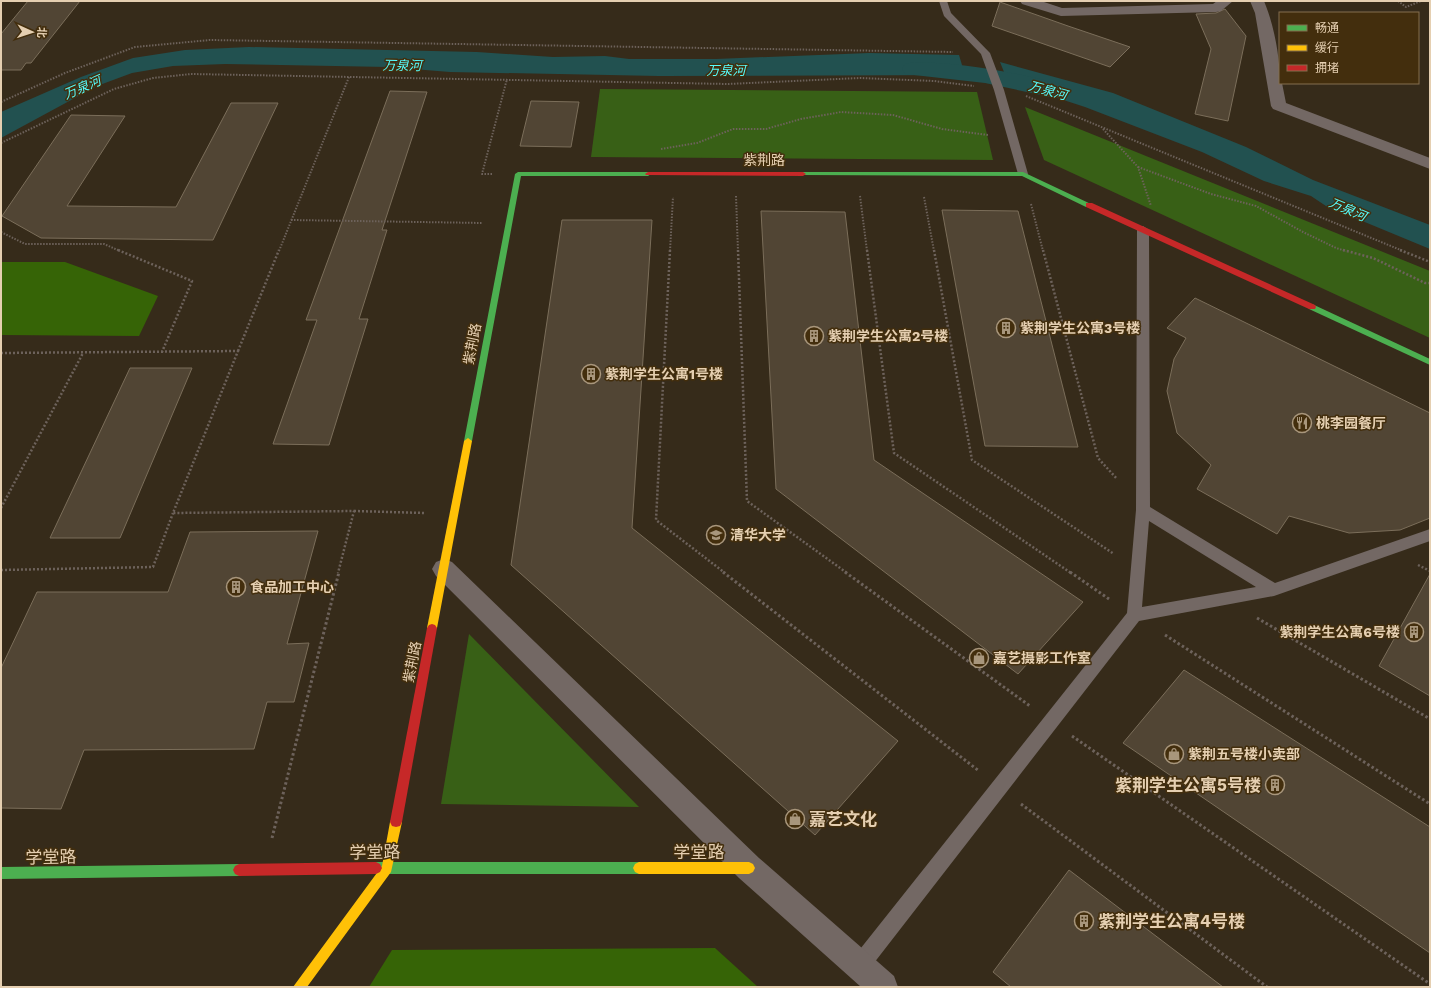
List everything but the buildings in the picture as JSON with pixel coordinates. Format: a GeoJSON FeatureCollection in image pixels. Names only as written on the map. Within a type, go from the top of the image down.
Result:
{"type":"FeatureCollection","features":[{"type":"Feature","properties":{"kind":"street"},"geometry":{"type":"LineString","coordinates":[[1026,1],[1061,12],[1216,8],[1226,1]]}},
{"type":"Feature","properties":{"kind":"street"},"geometry":{"type":"LineString","coordinates":[[1256,1],[1262,13],[1279,106],[1430,164]]}},
{"type":"Feature","properties":{"kind":"street","name":"紫荆路"},"geometry":{"type":"LineString","coordinates":[[299,987],[387,868],[510,223],[518,174],[1023,174]]}},
{"type":"Feature","properties":{"kind":"street"},"geometry":{"type":"LineString","coordinates":[[1023,174],[1430,362]]}},
{"type":"Feature","properties":{"kind":"street"},"geometry":{"type":"LineString","coordinates":[[444,569],[749,868],[883,987]]}},
{"type":"Feature","properties":{"kind":"street","name":"学堂路"},"geometry":{"type":"LineString","coordinates":[[1,873],[387,868],[749,868]]}},
{"type":"Feature","properties":{"kind":"lane"},"geometry":{"type":"LineString","coordinates":[[943,1],[947,14],[985,53],[999,90],[1023,174]]}},
{"type":"Feature","properties":{"kind":"lane"},"geometry":{"type":"LineString","coordinates":[[860,965],[1134,615],[1143,510],[1143,230]]}},
{"type":"Feature","properties":{"kind":"lane"},"geometry":{"type":"LineString","coordinates":[[1143,510],[1274,590]]}},
{"type":"Feature","properties":{"kind":"lane"},"geometry":{"type":"LineString","coordinates":[[1134,615],[1274,590],[1430,535]]}},
{"type":"Feature","properties":{"kind":"path"},"geometry":{"type":"LineString","coordinates":[[1398,1],[1406,7],[1421,1]]}},
{"type":"Feature","properties":{"kind":"path"},"geometry":{"type":"LineString","coordinates":[[1,102],[65,73],[135,47],[210,40],[985,53]]}},
{"type":"Feature","properties":{"kind":"path"},"geometry":{"type":"LineString","coordinates":[[1,143],[114,89],[153,78],[191,74],[728,84],[860,78],[934,80],[1016,92],[1430,262]]}},
{"type":"Feature","properties":{"kind":"path"},"geometry":{"type":"LineString","coordinates":[[1,570],[153,567],[238,351],[349,77]]}},
{"type":"Feature","properties":{"kind":"path"},"geometry":{"type":"LineString","coordinates":[[507,79],[482,174],[518,174]]}},
{"type":"Feature","properties":{"kind":"path"},"geometry":{"type":"LineString","coordinates":[[657,150],[697,143],[733,129],[766,129],[801,119],[841,112],[893,115],[942,129],[1012,138]]}},
{"type":"Feature","properties":{"kind":"path"},"geometry":{"type":"LineString","coordinates":[[1102,127],[1138,167],[1164,240]]}},
{"type":"Feature","properties":{"kind":"path"},"geometry":{"type":"LineString","coordinates":[[1138,167],[1211,194],[1256,206],[1336,248],[1373,258],[1425,283],[1430,283]]}},
{"type":"Feature","properties":{"kind":"path"},"geometry":{"type":"LineString","coordinates":[[736,174],[747,501],[1051,721],[1430,984]]}},
{"type":"Feature","properties":{"kind":"path"},"geometry":{"type":"LineString","coordinates":[[858,174],[894,453],[1134,615],[1430,804]]}},
{"type":"Feature","properties":{"kind":"path"},"geometry":{"type":"LineString","coordinates":[[920,174],[972,460],[1137,570]]}},
{"type":"Feature","properties":{"kind":"path"},"geometry":{"type":"LineString","coordinates":[[1023,174],[1098,458],[1143,510]]}},
{"type":"Feature","properties":{"kind":"path"},"geometry":{"type":"LineString","coordinates":[[674,175],[656,520],[999,787],[1267,987]]}},
{"type":"Feature","properties":{"kind":"path"},"geometry":{"type":"LineString","coordinates":[[291,220],[510,223]]}},
{"type":"Feature","properties":{"kind":"path"},"geometry":{"type":"LineString","coordinates":[[1,232],[25,244],[104,244],[192,282],[162,352]]}},
{"type":"Feature","properties":{"kind":"path"},"geometry":{"type":"LineString","coordinates":[[1,353],[238,351]]}},
{"type":"Feature","properties":{"kind":"path"},"geometry":{"type":"LineString","coordinates":[[1,508],[83,353]]}},
{"type":"Feature","properties":{"kind":"path"},"geometry":{"type":"LineString","coordinates":[[174,513],[354,512],[454,514]]}},
{"type":"Feature","properties":{"kind":"path"},"geometry":{"type":"LineString","coordinates":[[264,870],[354,512]]}},
{"type":"Feature","properties":{"kind":"path"},"geometry":{"type":"LineString","coordinates":[[1224,598],[1430,719]]}},
{"type":"Feature","properties":{"kind":"green space"},"geometry":{"type":"Polygon","coordinates":[[[600,89],[977,92],[993,160],[591,157],[600,89]]]}},
{"type":"Feature","properties":{"kind":"green space"},"geometry":{"type":"Polygon","coordinates":[[[1025,107],[1430,271],[1430,338],[1044,160],[1025,107]]]}},
{"type":"Feature","properties":{"kind":"green space"},"geometry":{"type":"Polygon","coordinates":[[[1,262],[65,262],[158,296],[139,336],[1,335],[1,262]]]}},
{"type":"Feature","properties":{"kind":"green space"},"geometry":{"type":"Polygon","coordinates":[[[469,634],[639,807],[441,804],[469,634]]]}},
{"type":"Feature","properties":{"kind":"green space"},"geometry":{"type":"Polygon","coordinates":[[[715,948],[758,987],[369,987],[392,950],[715,948]]]}},
{"type":"Feature","properties":{"kind":"water"},"geometry":{"type":"Polygon","coordinates":[[[249,47],[477,52],[553,57],[605,56],[629,59],[716,59],[869,53],[959,55],[965,75],[659,76],[450,72],[388,67],[225,64],[173,66],[132,73],[97,86],[1,138],[1,112],[81,77],[133,58],[185,50],[249,47]]]}},
{"type":"Feature","properties":{"kind":"water"},"geometry":{"type":"Polygon","coordinates":[[[1000,62],[1113,93],[1246,147],[1313,180],[1430,225],[1430,249],[1326,206],[1311,196],[1264,181],[1202,152],[1085,107],[1008,82],[1000,62]]]}},
{"type":"Feature","properties":{"kind":"waterway","name":"万泉河"},"geometry":{"type":"LineString","coordinates":[[914,69],[932,69],[985,75],[1055,90]]}},
{"type":"Feature","properties":{"kind":"traffic: fast"},"geometry":{"type":"LineString","coordinates":[[468,441],[518,174],[648,174]]}},
{"type":"Feature","properties":{"kind":"traffic: fast"},"geometry":{"type":"LineString","coordinates":[[803,174],[1023,174],[1089,205]]}},
{"type":"Feature","properties":{"kind":"traffic: fast"},"geometry":{"type":"LineString","coordinates":[[1312,307],[1430,362]]}},
{"type":"Feature","properties":{"kind":"traffic: fast"},"geometry":{"type":"LineString","coordinates":[[376,868],[639,868]]}},
{"type":"Feature","properties":{"kind":"traffic: fast"},"geometry":{"type":"LineString","coordinates":[[1,873],[239,870]]}},
{"type":"Feature","properties":{"kind":"traffic: slow"},"geometry":{"type":"LineString","coordinates":[[432,628],[468,441]]}},
{"type":"Feature","properties":{"kind":"traffic: slow"},"geometry":{"type":"LineString","coordinates":[[299,987],[387,868],[396,822]]}},
{"type":"Feature","properties":{"kind":"traffic: slow"},"geometry":{"type":"LineString","coordinates":[[639,868],[749,868]]}},
{"type":"Feature","properties":{"kind":"traffic: jam"},"geometry":{"type":"LineString","coordinates":[[648,174],[803,174]]}},
{"type":"Feature","properties":{"kind":"traffic: jam"},"geometry":{"type":"LineString","coordinates":[[1089,205],[1312,307]]}},
{"type":"Feature","properties":{"kind":"traffic: jam"},"geometry":{"type":"LineString","coordinates":[[396,822],[432,628]]}},
{"type":"Feature","properties":{"kind":"traffic: jam"},"geometry":{"type":"LineString","coordinates":[[239,870],[376,868]]}},
{"type":"Feature","properties":{"kind":"place","name":"紫荆学生公寓3号楼"},"geometry":{"type":"Point","coordinates":[1006,328]}},
{"type":"Feature","properties":{"kind":"place","name":"紫荆学生公寓2号楼"},"geometry":{"type":"Point","coordinates":[814,336]}},
{"type":"Feature","properties":{"kind":"place","name":"紫荆学生公寓1号楼"},"geometry":{"type":"Point","coordinates":[591,374]}},
{"type":"Feature","properties":{"kind":"place","name":"桃李园餐厅"},"geometry":{"type":"Point","coordinates":[1302,423]}},
{"type":"Feature","properties":{"kind":"place","name":"清华大学"},"geometry":{"type":"Point","coordinates":[716,535]}},
{"type":"Feature","properties":{"kind":"place","name":"食品加工中心"},"geometry":{"type":"Point","coordinates":[236,587]}},
{"type":"Feature","properties":{"kind":"place","name":"紫荆学生公寓6号楼"},"geometry":{"type":"Point","coordinates":[1414,632]}},
{"type":"Feature","properties":{"kind":"place","name":"嘉艺摄影工作室"},"geometry":{"type":"Point","coordinates":[979,658]}},
{"type":"Feature","properties":{"kind":"place","name":"紫荆五号楼小卖部"},"geometry":{"type":"Point","coordinates":[1174,754]}},
{"type":"Feature","properties":{"kind":"place","name":"紫荆学生公寓5号楼"},"geometry":{"type":"Point","coordinates":[1275,785]}},
{"type":"Feature","properties":{"kind":"place","name":"嘉艺文化"},"geometry":{"type":"Point","coordinates":[795,819]}},
{"type":"Feature","properties":{"kind":"place","name":"紫荆学生公寓4号楼"},"geometry":{"type":"Point","coordinates":[1084,921]}}]}
